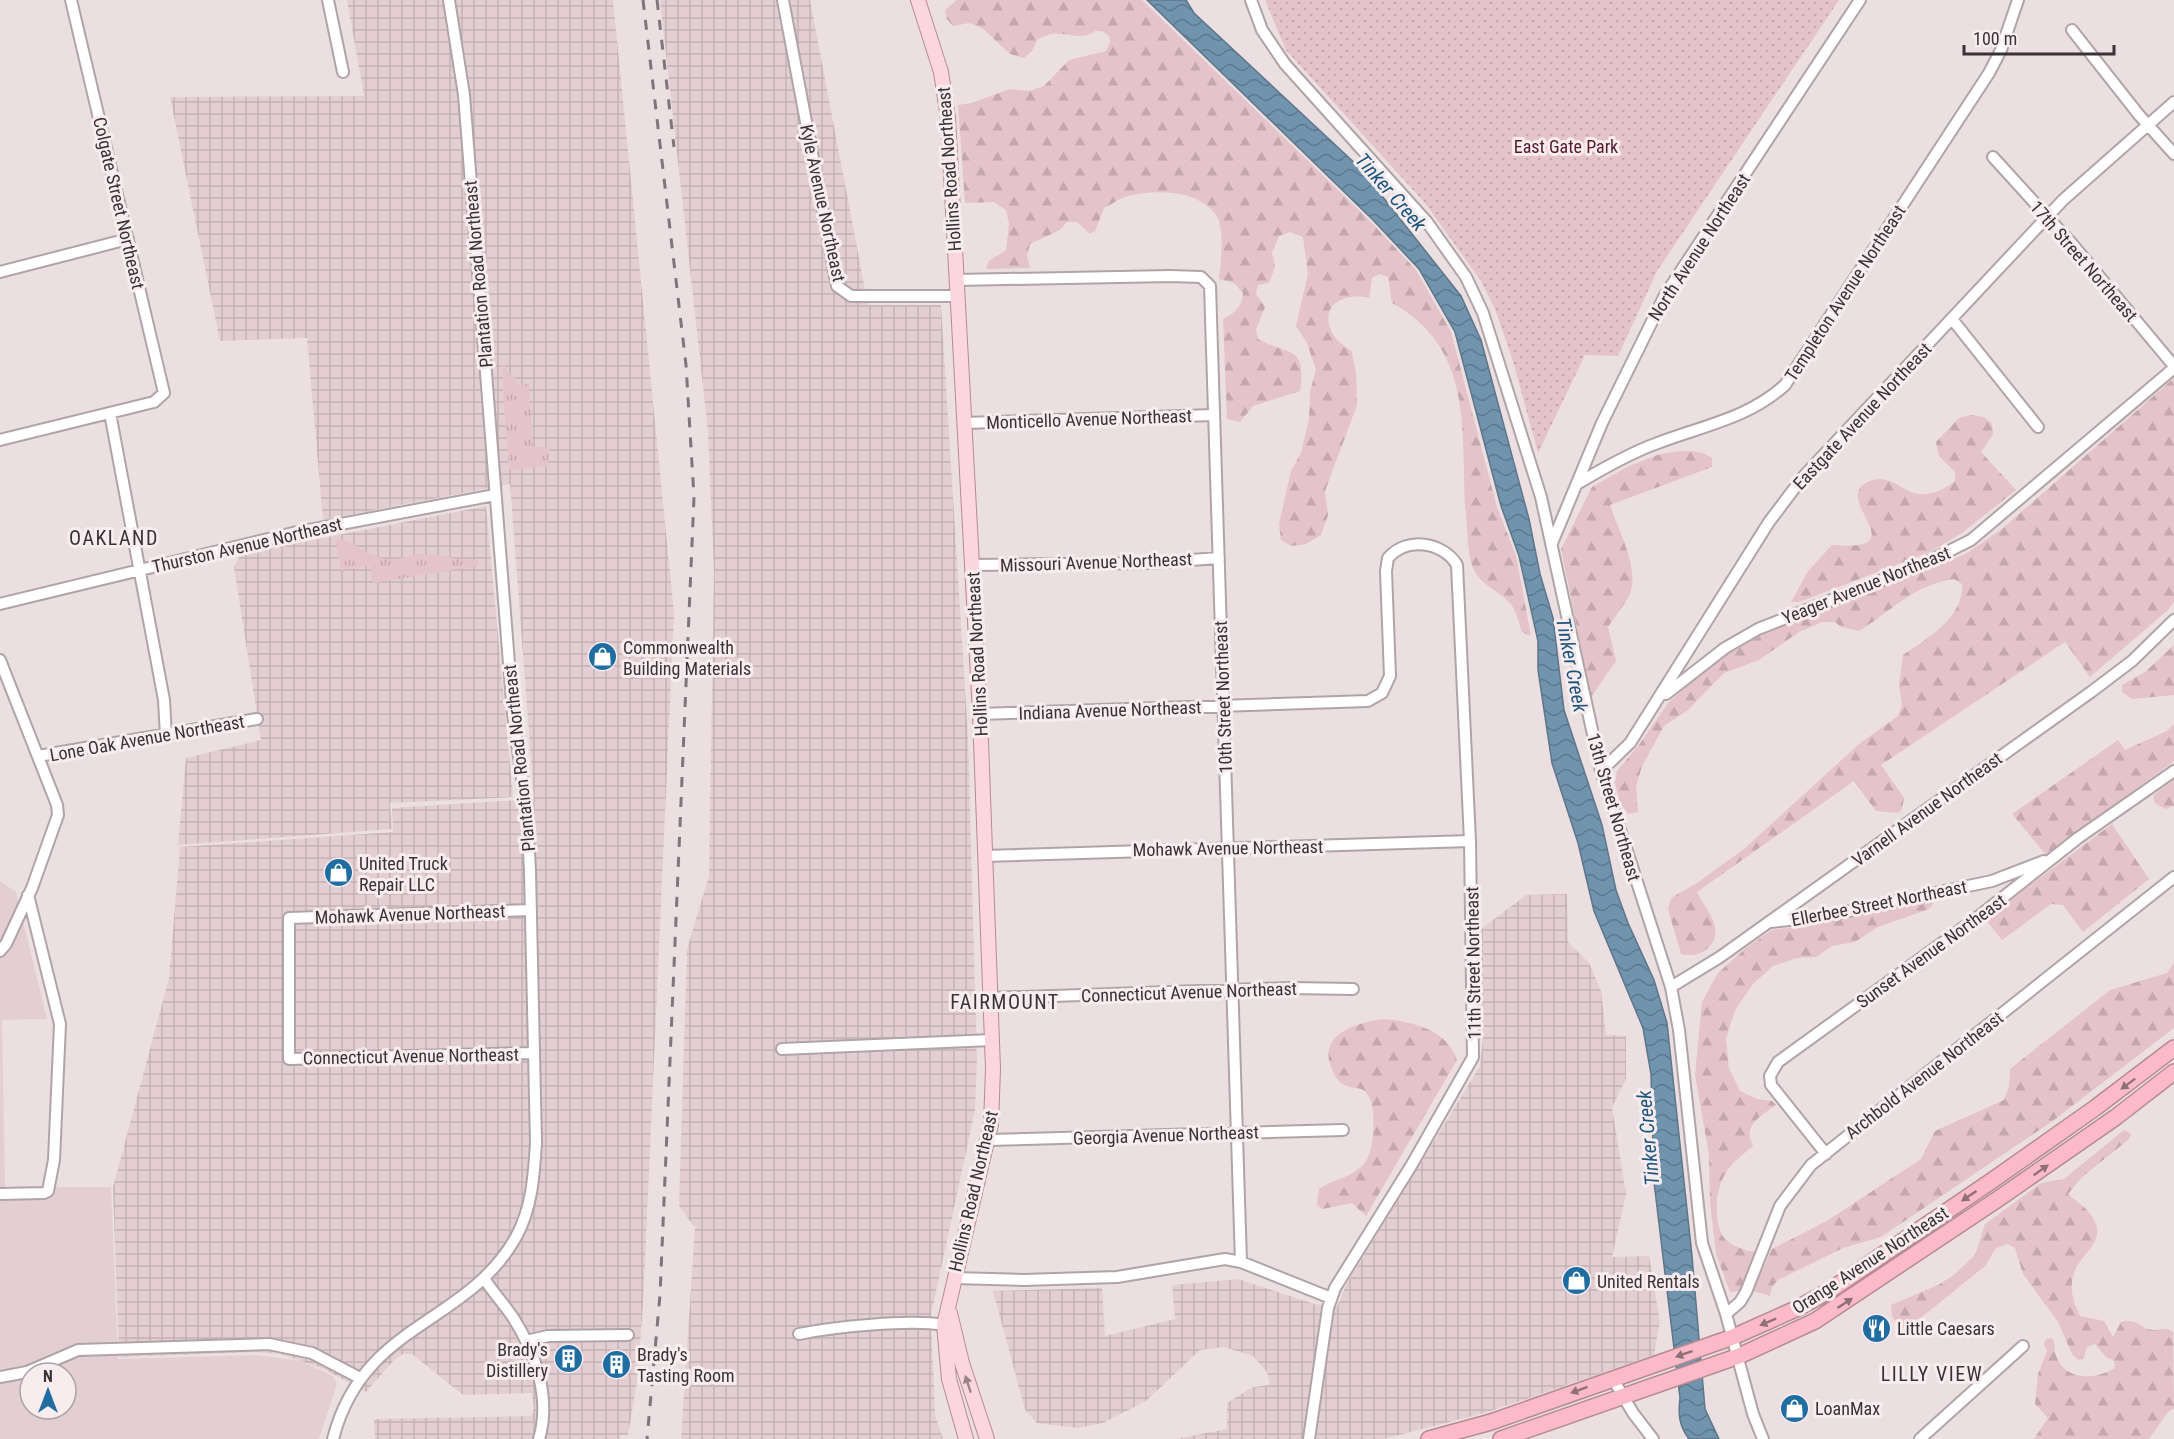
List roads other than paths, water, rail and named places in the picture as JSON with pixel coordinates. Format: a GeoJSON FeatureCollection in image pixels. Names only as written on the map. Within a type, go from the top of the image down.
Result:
{"type":"FeatureCollection","features":[{"type":"Feature","properties":{"kind":"highway","name":"Orange Avenue Northeast"},"geometry":{"type":"LineString","coordinates":[[1428,1439],[1491,1422],[1733,1337],[1774,1320],[1829,1291],[2086,1115],[2174,1048]]}},
{"type":"Feature","properties":{"kind":"highway","name":"Orange Avenue Northeast"},"geometry":{"type":"LineString","coordinates":[[1502,1439],[1739,1356],[1796,1331],[1844,1303],[2084,1140],[2174,1072]]}},
{"type":"Feature","properties":{"kind":"main road","name":"Hollins Road Northeast"},"geometry":{"type":"LineString","coordinates":[[918,0],[945,92],[957,280],[986,856],[993,1101],[988,1140],[944,1325],[949,1379],[966,1439]]}},
{"type":"Feature","properties":{"kind":"main road","name":"Hollins Road Northeast"},"geometry":{"type":"LineString","coordinates":[[949,1308],[962,1363],[987,1439]]}},
{"type":"Feature","properties":{"kind":"street","name":"Colgate Street Northeast"},"geometry":{"type":"LineString","coordinates":[[71,0],[164,388],[164,393],[154,402],[110,413]]}},
{"type":"Feature","properties":{"kind":"street"},"geometry":{"type":"LineString","coordinates":[[328,0],[343,72]]}},
{"type":"Feature","properties":{"kind":"street","name":"Plantation Road Northeast"},"geometry":{"type":"LineString","coordinates":[[333,1439],[343,1407],[360,1378],[386,1349],[484,1278],[516,1236],[531,1196],[536,1143],[527,814],[518,764],[464,95],[449,0]]}},
{"type":"Feature","properties":{"kind":"street","name":"Kyle Avenue Northeast"},"geometry":{"type":"LineString","coordinates":[[783,0],[837,286],[851,296],[957,296]]}},
{"type":"Feature","properties":{"kind":"street","name":"13th Street Northeast"},"geometry":{"type":"LineString","coordinates":[[1251,0],[1262,30],[1285,64],[1427,222],[1466,277],[1483,314],[1501,366],[1552,544],[1601,771],[1671,987],[1679,1030],[1699,1227],[1762,1439]]}},
{"type":"Feature","properties":{"kind":"street","name":"North Avenue Northeast"},"geometry":{"type":"LineString","coordinates":[[1552,544],[1602,423],[1665,295],[1860,0]]}},
{"type":"Feature","properties":{"kind":"street","name":"Templeton Avenue Northeast"},"geometry":{"type":"LineString","coordinates":[[1577,484],[1647,447],[1736,417],[1759,405],[1785,385],[1989,73],[2001,50],[2018,0]]}},
{"type":"Feature","properties":{"kind":"street"},"geometry":{"type":"LineString","coordinates":[[2072,30],[2174,154]]}},
{"type":"Feature","properties":{"kind":"street","name":"Eastgate Avenue Northeast"},"geometry":{"type":"LineString","coordinates":[[1601,771],[1630,743],[1661,698],[1768,522],[1789,494],[2092,173],[2174,102]]}},
{"type":"Feature","properties":{"kind":"street","name":"17th Street Northeast"},"geometry":{"type":"LineString","coordinates":[[1993,157],[2048,218],[2174,367]]}},
{"type":"Feature","properties":{"kind":"street"},"geometry":{"type":"LineString","coordinates":[[0,272],[128,239]]}},
{"type":"Feature","properties":{"kind":"street","name":"10th Street Northeast"},"geometry":{"type":"LineString","coordinates":[[957,280],[1170,276],[1205,278],[1210,286],[1241,1262]]}},
{"type":"Feature","properties":{"kind":"street"},"geometry":{"type":"LineString","coordinates":[[1952,319],[2038,427]]}},
{"type":"Feature","properties":{"kind":"street","name":"Yeager Avenue Northeast"},"geometry":{"type":"LineString","coordinates":[[1661,698],[1725,648],[1758,629],[1923,564],[1971,540],[2174,367]]}},
{"type":"Feature","properties":{"kind":"street"},"geometry":{"type":"LineString","coordinates":[[0,440],[110,413],[164,700],[166,736]]}},
{"type":"Feature","properties":{"kind":"street","name":"Monticello Avenue Northeast"},"geometry":{"type":"LineString","coordinates":[[964,423],[1214,415]]}},
{"type":"Feature","properties":{"kind":"street","name":"Thurston Avenue Northeast"},"geometry":{"type":"LineString","coordinates":[[0,604],[293,533],[495,495]]}},
{"type":"Feature","properties":{"kind":"street","name":"11th Street Northeast"},"geometry":{"type":"LineString","coordinates":[[1309,1439],[1331,1298],[1473,1057],[1470,841],[1460,573],[1452,557],[1440,548],[1420,545],[1399,549],[1388,558],[1386,571],[1390,676],[1382,693]]}},
{"type":"Feature","properties":{"kind":"street","name":"Missouri Avenue Northeast"},"geometry":{"type":"LineString","coordinates":[[972,565],[1149,563],[1220,558]]}},
{"type":"Feature","properties":{"kind":"street","name":"Varnell Avenue Northeast"},"geometry":{"type":"LineString","coordinates":[[1671,987],[1720,957],[2091,692],[2132,661],[2174,620]]}},
{"type":"Feature","properties":{"kind":"street"},"geometry":{"type":"LineString","coordinates":[[0,660],[57,806],[58,815],[28,895],[0,951]]}},
{"type":"Feature","properties":{"kind":"street","name":"Indiana Avenue Northeast"},"geometry":{"type":"LineString","coordinates":[[980,714],[1224,705],[1357,703],[1368,701],[1382,693]]}},
{"type":"Feature","properties":{"kind":"street","name":"Lone Oak Avenue Northeast"},"geometry":{"type":"LineString","coordinates":[[38,756],[257,719]]}},
{"type":"Feature","properties":{"kind":"street","name":"Sunset Avenue Northeast"},"geometry":{"type":"LineString","coordinates":[[1826,1154],[1771,1085],[1772,1070],[1778,1062],[2174,771]]}},
{"type":"Feature","properties":{"kind":"street","name":"Mohawk Avenue Northeast"},"geometry":{"type":"LineString","coordinates":[[986,856],[1470,841]]}},
{"type":"Feature","properties":{"kind":"street","name":"Ellerbee Street Northeast"},"geometry":{"type":"LineString","coordinates":[[1768,922],[1825,916],[1992,881],[2056,856]]}},
{"type":"Feature","properties":{"kind":"street","name":"Archbold Avenue Northeast"},"geometry":{"type":"LineString","coordinates":[[1726,1314],[1740,1302],[1746,1292],[1780,1206],[1800,1177],[2174,877]]}},
{"type":"Feature","properties":{"kind":"street"},"geometry":{"type":"LineString","coordinates":[[0,1194],[48,1191],[54,1160],[60,1024],[28,895]]}},
{"type":"Feature","properties":{"kind":"street","name":"Mohawk Avenue Northeast"},"geometry":{"type":"LineString","coordinates":[[290,1059],[290,918],[531,910]]}},
{"type":"Feature","properties":{"kind":"street","name":"Connecticut Avenue Northeast"},"geometry":{"type":"LineString","coordinates":[[990,998],[1232,990],[1353,989]]}},
{"type":"Feature","properties":{"kind":"street"},"geometry":{"type":"LineString","coordinates":[[782,1049],[992,1040]]}},
{"type":"Feature","properties":{"kind":"street","name":"Connecticut Avenue Northeast"},"geometry":{"type":"LineString","coordinates":[[290,1059],[533,1053]]}},
{"type":"Feature","properties":{"kind":"street","name":"Georgia Avenue Northeast"},"geometry":{"type":"LineString","coordinates":[[988,1140],[1343,1130]]}},
{"type":"Feature","properties":{"kind":"street"},"geometry":{"type":"LineString","coordinates":[[954,1278],[1024,1280],[1117,1277],[1154,1273],[1215,1260],[1241,1262],[1331,1298]]}},
{"type":"Feature","properties":{"kind":"street"},"geometry":{"type":"LineString","coordinates":[[484,1278],[526,1341],[541,1386],[543,1425],[539,1439]]}},
{"type":"Feature","properties":{"kind":"street"},"geometry":{"type":"LineString","coordinates":[[799,1334],[855,1327],[944,1325]]}},
{"type":"Feature","properties":{"kind":"street"},"geometry":{"type":"LineString","coordinates":[[526,1341],[548,1336],[628,1335]]}},
{"type":"Feature","properties":{"kind":"street"},"geometry":{"type":"LineString","coordinates":[[0,1377],[15,1376],[66,1353],[84,1350],[269,1344],[312,1353],[360,1378]]}},
{"type":"Feature","properties":{"kind":"street"},"geometry":{"type":"LineString","coordinates":[[1920,1439],[2023,1346]]}},
{"type":"Feature","properties":{"kind":"street"},"geometry":{"type":"LineString","coordinates":[[1613,1378],[1622,1397],[1653,1439]]}},
{"type":"Feature","properties":{"kind":"water"},"geometry":{"type":"Polygon","coordinates":[[[1147,0],[1186,0],[1194,13],[1360,168],[1461,296],[1481,340],[1553,618],[1564,710],[1602,825],[1616,890],[1654,980],[1667,1023],[1692,1256],[1705,1409],[1719,1439],[1689,1439],[1680,1420],[1680,1398],[1654,1182],[1651,1074],[1643,1028],[1594,911],[1578,843],[1552,763],[1538,670],[1538,641],[1519,556],[1501,506],[1455,332],[1419,269],[1373,220],[1147,0]]]}},
{"type":"Feature","properties":{"kind":"railway"},"geometry":{"type":"LineString","coordinates":[[643,0],[686,365],[694,497],[660,1295],[647,1439]]}},
{"type":"Feature","properties":{"kind":"railway"},"geometry":{"type":"LineString","coordinates":[[657,0],[674,147]]}},
{"type":"Feature","properties":{"kind":"place","name":"Commonwealth Building Materials"},"geometry":{"type":"Point","coordinates":[602,657]}},
{"type":"Feature","properties":{"kind":"place","name":"United Truck Repair LLC"},"geometry":{"type":"Point","coordinates":[338,873]}},
{"type":"Feature","properties":{"kind":"place","name":"United Rentals"},"geometry":{"type":"Point","coordinates":[1576,1281]}},
{"type":"Feature","properties":{"kind":"place","name":"Little Caesars"},"geometry":{"type":"Point","coordinates":[1876,1328]}},
{"type":"Feature","properties":{"kind":"place","name":"Brady's Distillery"},"geometry":{"type":"Point","coordinates":[569,1359]}},
{"type":"Feature","properties":{"kind":"place","name":"Brady's Tasting Room"},"geometry":{"type":"Point","coordinates":[616,1364]}},
{"type":"Feature","properties":{"kind":"place","name":"LoanMax"},"geometry":{"type":"Point","coordinates":[1794,1408]}},
{"type":"Feature","properties":{"kind":"district","name":"OAKLAND"},"geometry":{"type":"Point","coordinates":[114,538]}},
{"type":"Feature","properties":{"kind":"district","name":"FAIRMOUNT"},"geometry":{"type":"Point","coordinates":[1005,1002]}},
{"type":"Feature","properties":{"kind":"district","name":"LILLY VIEW"},"geometry":{"type":"Point","coordinates":[1932,1374]}},
{"type":"Feature","properties":{"kind":"park label","name":"East Gate Park"},"geometry":{"type":"Point","coordinates":[1566,146]}},
{"type":"Feature","properties":{"kind":"water label","name":"Tinker Creek"},"geometry":{"type":"Point","coordinates":[1391,192]}},
{"type":"Feature","properties":{"kind":"water label","name":"Tinker Creek"},"geometry":{"type":"Point","coordinates":[1572,665]}},
{"type":"Feature","properties":{"kind":"water label","name":"Tinker Creek"},"geometry":{"type":"Point","coordinates":[1648,1138]}}]}
